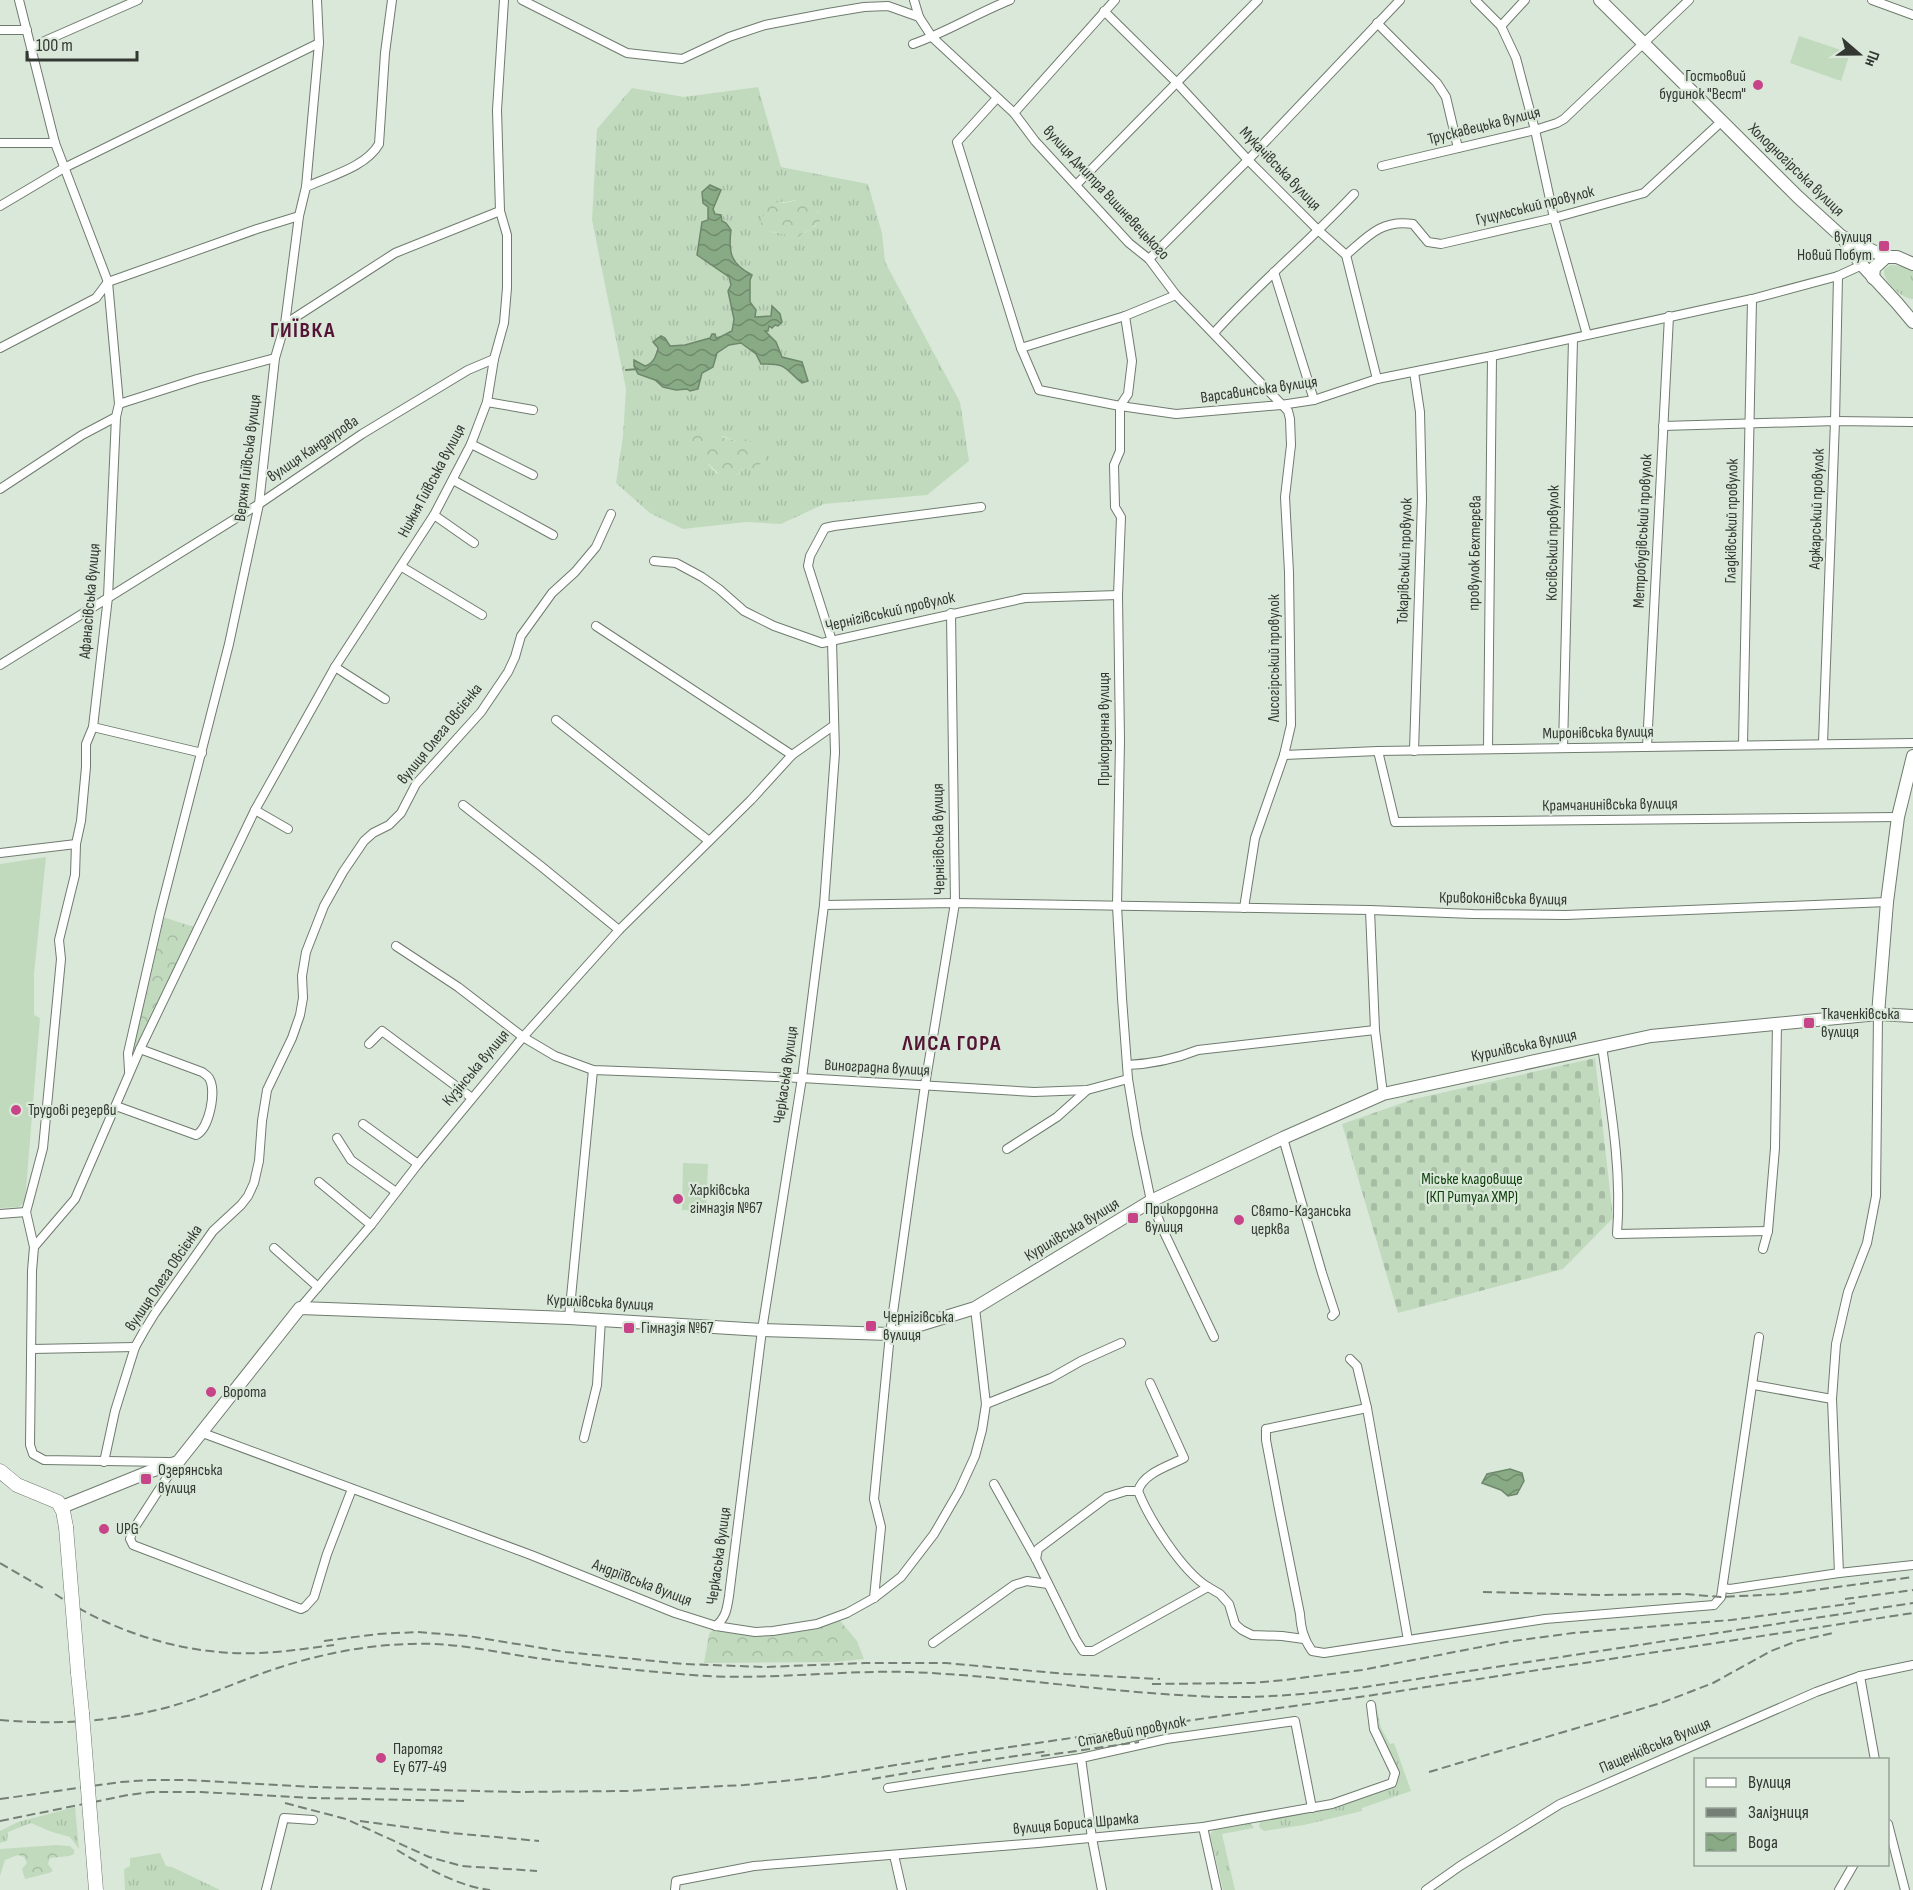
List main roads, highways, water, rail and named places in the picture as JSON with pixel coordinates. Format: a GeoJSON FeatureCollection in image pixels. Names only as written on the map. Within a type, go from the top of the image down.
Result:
{"type":"FeatureCollection","features":[{"type":"Feature","properties":{"kind":"main road","name":"Холодногірська вулиця"},"geometry":{"type":"LineString","coordinates":[[1600,0],[1798,197],[1842,237],[1862,265],[1913,322]]}},
{"type":"Feature","properties":{"kind":"main road","name":"Холодногірська вулиця"},"geometry":{"type":"LineString","coordinates":[[1842,237],[1887,257],[1896,257],[1913,264]]}},
{"type":"Feature","properties":{"kind":"main road"},"geometry":{"type":"LineString","coordinates":[[1873,278],[1874,267],[1887,257]]}},
{"type":"Feature","properties":{"kind":"main road"},"geometry":{"type":"LineString","coordinates":[[1897,303],[1913,303]]}},
{"type":"Feature","properties":{"kind":"main road"},"geometry":{"type":"LineString","coordinates":[[1878,1014],[1887,902],[1898,817],[1913,756]]}},
{"type":"Feature","properties":{"kind":"main road","name":"Курилівська вулиця"},"geometry":{"type":"LineString","coordinates":[[300,1308],[601,1319],[762,1330],[890,1334],[975,1308],[1152,1201],[1283,1138],[1383,1094],[1651,1036],[1878,1014],[1913,1016]]}},
{"type":"Feature","properties":{"kind":"main road","name":"Кузінська вулиця"},"geometry":{"type":"LineString","coordinates":[[62,1507],[178,1462],[300,1308]]}},
{"type":"Feature","properties":{"kind":"main road"},"geometry":{"type":"LineString","coordinates":[[0,1471],[17,1485],[54,1500],[62,1507],[66,1527],[96,1890]]}},
{"type":"Feature","properties":{"kind":"water"},"geometry":{"type":"Polygon","coordinates":[[[710,185],[721,190],[713,209],[715,214],[721,215],[722,221],[731,230],[732,257],[739,267],[752,275],[750,302],[756,310],[755,317],[771,316],[772,306],[780,314],[782,322],[772,328],[769,326],[768,331],[765,331],[776,342],[782,357],[802,362],[808,381],[802,383],[781,366],[761,364],[756,354],[741,343],[729,345],[717,353],[713,367],[702,373],[698,389],[690,391],[663,387],[655,380],[638,374],[634,366],[634,360],[645,366],[653,361],[658,348],[653,342],[661,336],[670,346],[685,345],[710,338],[712,334],[715,334],[716,338],[732,331],[734,319],[728,291],[731,285],[729,277],[697,255],[702,222],[708,220],[708,207],[703,203],[702,192],[710,185]]]}},
{"type":"Feature","properties":{"kind":"water"},"geometry":{"type":"Polygon","coordinates":[[[1510,1469],[1522,1473],[1524,1481],[1517,1494],[1508,1496],[1501,1490],[1482,1483],[1487,1474],[1510,1469]]]}},
{"type":"Feature","properties":{"kind":"waterway"},"geometry":{"type":"LineString","coordinates":[[626,370],[638,369]]}},
{"type":"Feature","properties":{"kind":"railway"},"geometry":{"type":"LineString","coordinates":[[0,1563],[43,1588]]}},
{"type":"Feature","properties":{"kind":"railway"},"geometry":{"type":"LineString","coordinates":[[1483,1592],[1600,1595],[1684,1594],[1721,1597],[1783,1594],[1913,1577]]}},
{"type":"Feature","properties":{"kind":"railway"},"geometry":{"type":"LineString","coordinates":[[1845,1599],[1913,1590]]}},
{"type":"Feature","properties":{"kind":"railway"},"geometry":{"type":"LineString","coordinates":[[55,1594],[113,1625],[155,1640],[197,1649],[262,1653],[334,1645]]}},
{"type":"Feature","properties":{"kind":"railway"},"geometry":{"type":"LineString","coordinates":[[1152,1684],[1252,1683],[1285,1680],[1362,1670],[1506,1642],[1573,1633],[1731,1620],[1855,1603]]}},
{"type":"Feature","properties":{"kind":"railway"},"geometry":{"type":"LineString","coordinates":[[0,1720],[83,1721],[144,1713],[190,1700],[299,1661],[355,1649],[412,1644],[459,1646],[590,1665],[709,1676],[909,1672],[1181,1695],[1274,1696],[1365,1687],[1913,1603]]}},
{"type":"Feature","properties":{"kind":"railway"},"geometry":{"type":"LineString","coordinates":[[0,1799],[150,1780],[517,1792],[626,1791],[744,1785],[823,1777],[963,1754],[1367,1696],[1913,1613]]}},
{"type":"Feature","properties":{"kind":"railway"},"geometry":{"type":"LineString","coordinates":[[324,1641],[417,1632],[468,1636],[566,1652],[683,1664],[765,1667],[946,1663],[1066,1674],[1160,1679]]}},
{"type":"Feature","properties":{"kind":"railway"},"geometry":{"type":"LineString","coordinates":[[1429,1772],[1661,1703],[1713,1683],[1771,1651],[1797,1641],[1833,1633]]}},
{"type":"Feature","properties":{"kind":"railway"},"geometry":{"type":"LineString","coordinates":[[1041,1756],[1139,1742]]}},
{"type":"Feature","properties":{"kind":"railway"},"geometry":{"type":"LineString","coordinates":[[942,1767],[1049,1751]]}},
{"type":"Feature","properties":{"kind":"railway"},"geometry":{"type":"LineString","coordinates":[[872,1779],[936,1768]]}},
{"type":"Feature","properties":{"kind":"railway"},"geometry":{"type":"LineString","coordinates":[[0,1821],[151,1792],[464,1801]]}},
{"type":"Feature","properties":{"kind":"railway"},"geometry":{"type":"LineString","coordinates":[[285,1803],[346,1819],[429,1857],[462,1866],[537,1871]]}},
{"type":"Feature","properties":{"kind":"railway"},"geometry":{"type":"LineString","coordinates":[[360,1821],[539,1841]]}},
{"type":"Feature","properties":{"kind":"railway"},"geometry":{"type":"LineString","coordinates":[[397,1850],[453,1880],[490,1890]]}},
{"type":"Feature","properties":{"kind":"place","name":"Гостьовий будинок \"Вест\""},"geometry":{"type":"Point","coordinates":[1758,85]}},
{"type":"Feature","properties":{"kind":"place","name":"вулиця Новий Побут"},"geometry":{"type":"Point","coordinates":[1884,246]}},
{"type":"Feature","properties":{"kind":"place","name":"Ткаченківська вулиця"},"geometry":{"type":"Point","coordinates":[1809,1023]}},
{"type":"Feature","properties":{"kind":"place","name":"Трудові резерви"},"geometry":{"type":"Point","coordinates":[16,1110]}},
{"type":"Feature","properties":{"kind":"place","name":"Харківська гімназія №67"},"geometry":{"type":"Point","coordinates":[678,1199]}},
{"type":"Feature","properties":{"kind":"place","name":"Прикордонна вулиця"},"geometry":{"type":"Point","coordinates":[1133,1218]}},
{"type":"Feature","properties":{"kind":"place","name":"Свято-Казанська церква"},"geometry":{"type":"Point","coordinates":[1239,1220]}},
{"type":"Feature","properties":{"kind":"place","name":"Чернігівська вулиця"},"geometry":{"type":"Point","coordinates":[871,1326]}},
{"type":"Feature","properties":{"kind":"place","name":"Гімназія №67"},"geometry":{"type":"Point","coordinates":[629,1328]}},
{"type":"Feature","properties":{"kind":"place","name":"Ворота"},"geometry":{"type":"Point","coordinates":[211,1392]}},
{"type":"Feature","properties":{"kind":"place","name":"Озерянська вулиця"},"geometry":{"type":"Point","coordinates":[146,1479]}},
{"type":"Feature","properties":{"kind":"place","name":"UPG"},"geometry":{"type":"Point","coordinates":[104,1529]}},
{"type":"Feature","properties":{"kind":"place","name":"Паротяг Еу 677-49"},"geometry":{"type":"Point","coordinates":[381,1758]}},
{"type":"Feature","properties":{"kind":"district","name":"ГИЇВКА"},"geometry":{"type":"Point","coordinates":[303,330]}},
{"type":"Feature","properties":{"kind":"district","name":"ЛИСА ГОРА"},"geometry":{"type":"Point","coordinates":[952,1043]}},
{"type":"Feature","properties":{"kind":"park label","name":"Міське кладовище (КП Ритуал ХМР)"},"geometry":{"type":"Point","coordinates":[1472,1188]}}]}
